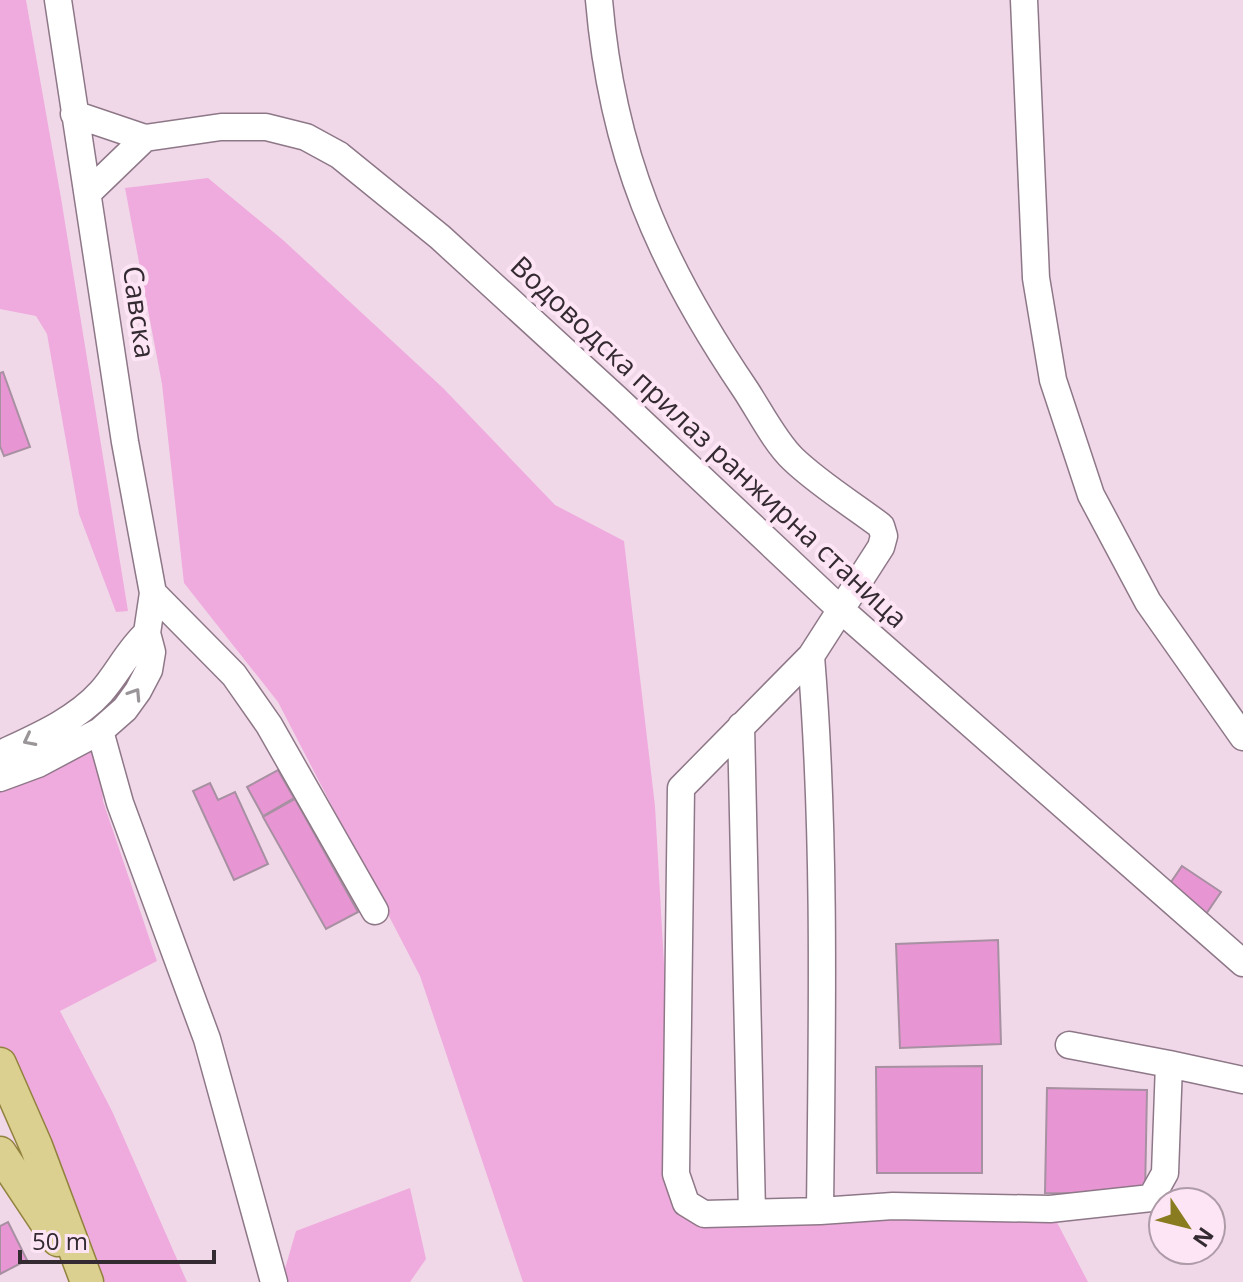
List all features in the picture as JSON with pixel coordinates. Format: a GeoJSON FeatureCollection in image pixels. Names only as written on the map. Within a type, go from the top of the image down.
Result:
{"type":"FeatureCollection","features":[{"type":"Feature","properties":{"kind":"main road"},"geometry":{"type":"LineString","coordinates":[[0,1064],[36,1146],[86,1282]]}},
{"type":"Feature","properties":{"kind":"main road"},"geometry":{"type":"LineString","coordinates":[[0,1153],[86,1282]]}},
{"type":"Feature","properties":{"kind":"street","name":"Савска"},"geometry":{"type":"LineString","coordinates":[[0,778],[38,764],[100,731],[125,709],[149,670],[152,652],[147,633],[153,593],[125,442],[58,0]]}},
{"type":"Feature","properties":{"kind":"street"},"geometry":{"type":"LineString","coordinates":[[599,0],[613,106],[628,164],[679,285],[791,458],[881,526],[884,536],[881,547],[811,656],[681,788],[676,1174],[686,1203],[704,1214],[893,1206],[1050,1209],[1151,1198],[1165,1173],[1169,1064]]}},
{"type":"Feature","properties":{"kind":"street"},"geometry":{"type":"LineString","coordinates":[[1024,0],[1036,278],[1053,380],[1091,495],[1148,602],[1243,737]]}},
{"type":"Feature","properties":{"kind":"street"},"geometry":{"type":"LineString","coordinates":[[74,114],[145,138],[89,192]]}},
{"type":"Feature","properties":{"kind":"street","name":"Водоводска прилаз ранжирна станица"},"geometry":{"type":"LineString","coordinates":[[145,138],[221,127],[266,127],[306,137],[339,155],[452,248],[840,609],[1243,963]]}},
{"type":"Feature","properties":{"kind":"street"},"geometry":{"type":"LineString","coordinates":[[153,593],[234,675],[269,725],[375,911]]}},
{"type":"Feature","properties":{"kind":"street"},"geometry":{"type":"LineString","coordinates":[[0,754],[62,721],[101,693],[135,644],[147,633]]}},
{"type":"Feature","properties":{"kind":"street"},"geometry":{"type":"LineString","coordinates":[[811,656],[819,791],[822,991],[820,1211]]}},
{"type":"Feature","properties":{"kind":"street"},"geometry":{"type":"LineString","coordinates":[[741,726],[752,1212]]}},
{"type":"Feature","properties":{"kind":"street"},"geometry":{"type":"LineString","coordinates":[[100,731],[120,803],[207,1039],[274,1282]]}},
{"type":"Feature","properties":{"kind":"street"},"geometry":{"type":"LineString","coordinates":[[1069,1045],[1243,1080]]}},
{"type":"Feature","properties":{"kind":"shaded area"},"geometry":{"type":"Polygon","coordinates":[[[0,0],[26,0],[128,611],[116,612],[79,514],[47,334],[36,316],[0,309],[0,0]]]}},
{"type":"Feature","properties":{"kind":"shaded area"},"geometry":{"type":"Polygon","coordinates":[[[208,178],[283,240],[443,388],[555,505],[624,541],[655,806],[676,1174],[686,1203],[1050,1209],[1088,1282],[523,1282],[420,976],[278,702],[184,583],[162,384],[125,188],[208,178]]]}},
{"type":"Feature","properties":{"kind":"shaded area"},"geometry":{"type":"Polygon","coordinates":[[[97,713],[103,801],[157,961],[60,1011],[112,1111],[187,1282],[87,1282],[0,1064],[0,761],[97,713]]]}},
{"type":"Feature","properties":{"kind":"shaded area"},"geometry":{"type":"Polygon","coordinates":[[[410,1188],[426,1259],[410,1282],[281,1282],[296,1231],[410,1188]]]}},
{"type":"Feature","properties":{"kind":"building"},"geometry":{"type":"Polygon","coordinates":[[[3,372],[30,447],[4,456],[0,446],[0,373],[3,372]]]}},
{"type":"Feature","properties":{"kind":"building"},"geometry":{"type":"Polygon","coordinates":[[[278,770],[294,798],[263,816],[247,787],[278,770]]]}},
{"type":"Feature","properties":{"kind":"building"},"geometry":{"type":"Polygon","coordinates":[[[210,783],[218,800],[235,792],[268,864],[234,880],[193,791],[210,783]]]}},
{"type":"Feature","properties":{"kind":"building"},"geometry":{"type":"Polygon","coordinates":[[[295,799],[358,912],[326,929],[263,817],[295,799]]]}},
{"type":"Feature","properties":{"kind":"building"},"geometry":{"type":"Polygon","coordinates":[[[1182,866],[1221,892],[1206,914],[1167,888],[1182,866]]]}},
{"type":"Feature","properties":{"kind":"building"},"geometry":{"type":"Polygon","coordinates":[[[998,940],[1001,1044],[900,1048],[896,944],[998,940]]]}},
{"type":"Feature","properties":{"kind":"building"},"geometry":{"type":"Polygon","coordinates":[[[982,1066],[982,1173],[877,1173],[876,1067],[982,1066]]]}},
{"type":"Feature","properties":{"kind":"building"},"geometry":{"type":"Polygon","coordinates":[[[1047,1088],[1147,1090],[1145,1194],[1045,1193],[1047,1088]]]}},
{"type":"Feature","properties":{"kind":"building"},"geometry":{"type":"Polygon","coordinates":[[[8,1222],[27,1260],[0,1274],[0,1226],[8,1222]]]}}]}
